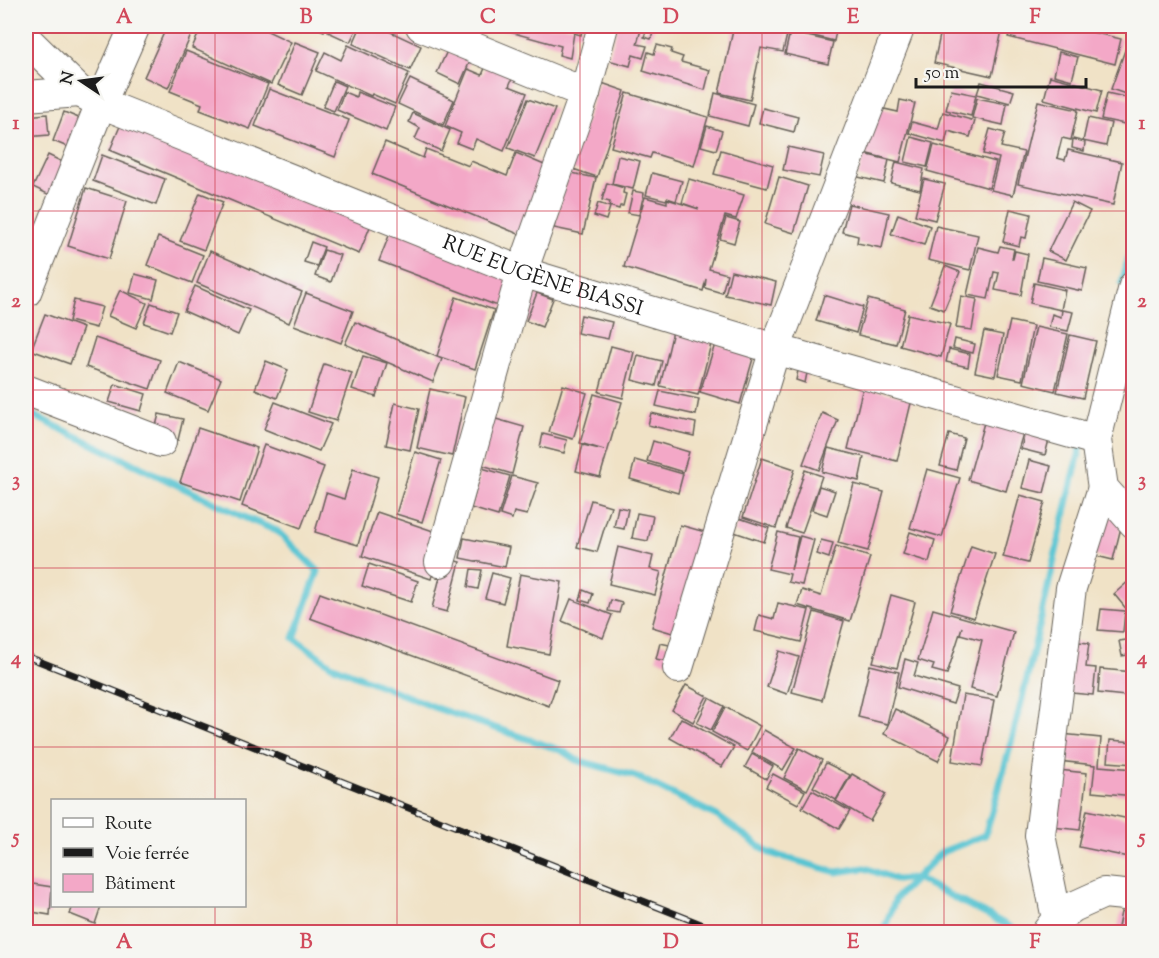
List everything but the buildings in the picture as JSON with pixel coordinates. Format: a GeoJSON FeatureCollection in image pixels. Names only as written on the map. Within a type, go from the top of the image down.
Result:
{"type":"FeatureCollection","features":[{"type":"Feature","properties":{"kind":"street"},"geometry":{"type":"LineString","coordinates":[[26,292],[91,97],[135,26]]}},
{"type":"Feature","properties":{"kind":"street"},"geometry":{"type":"LineString","coordinates":[[421,26],[585,93]]}},
{"type":"Feature","properties":{"kind":"street"},"geometry":{"type":"LineString","coordinates":[[440,562],[522,272],[585,93],[603,26]]}},
{"type":"Feature","properties":{"kind":"street"},"geometry":{"type":"LineString","coordinates":[[678,668],[776,349],[900,26]]}},
{"type":"Feature","properties":{"kind":"street","name":"RUE EUGÈNE BIASSI"},"geometry":{"type":"LineString","coordinates":[[26,39],[91,97],[522,272],[776,349],[1096,440]]}},
{"type":"Feature","properties":{"kind":"street"},"geometry":{"type":"LineString","coordinates":[[26,96],[91,97]]}},
{"type":"Feature","properties":{"kind":"street"},"geometry":{"type":"LineString","coordinates":[[1052,926],[1041,836],[1071,588],[1103,488],[1096,440],[1134,286]]}},
{"type":"Feature","properties":{"kind":"street"},"geometry":{"type":"LineString","coordinates":[[26,390],[161,442]]}},
{"type":"Feature","properties":{"kind":"street"},"geometry":{"type":"LineString","coordinates":[[1103,488],[1134,523]]}},
{"type":"Feature","properties":{"kind":"street"},"geometry":{"type":"LineString","coordinates":[[1052,926],[1072,907],[1104,893],[1134,896]]}},
{"type":"Feature","properties":{"kind":"waterway"},"geometry":{"type":"LineString","coordinates":[[1122,283],[1134,237]]}},
{"type":"Feature","properties":{"kind":"waterway"},"geometry":{"type":"LineString","coordinates":[[26,412],[277,531],[318,571],[294,638],[331,665],[436,708],[563,751],[576,760],[635,776],[717,816],[769,853],[836,872],[865,868],[897,880],[916,878],[1020,932]]}},
{"type":"Feature","properties":{"kind":"waterway"},"geometry":{"type":"LineString","coordinates":[[883,932],[896,898],[942,852],[985,835],[1025,689],[1082,442]]}},
{"type":"Feature","properties":{"kind":"railway"},"geometry":{"type":"LineString","coordinates":[[26,656],[721,932]]}}]}
